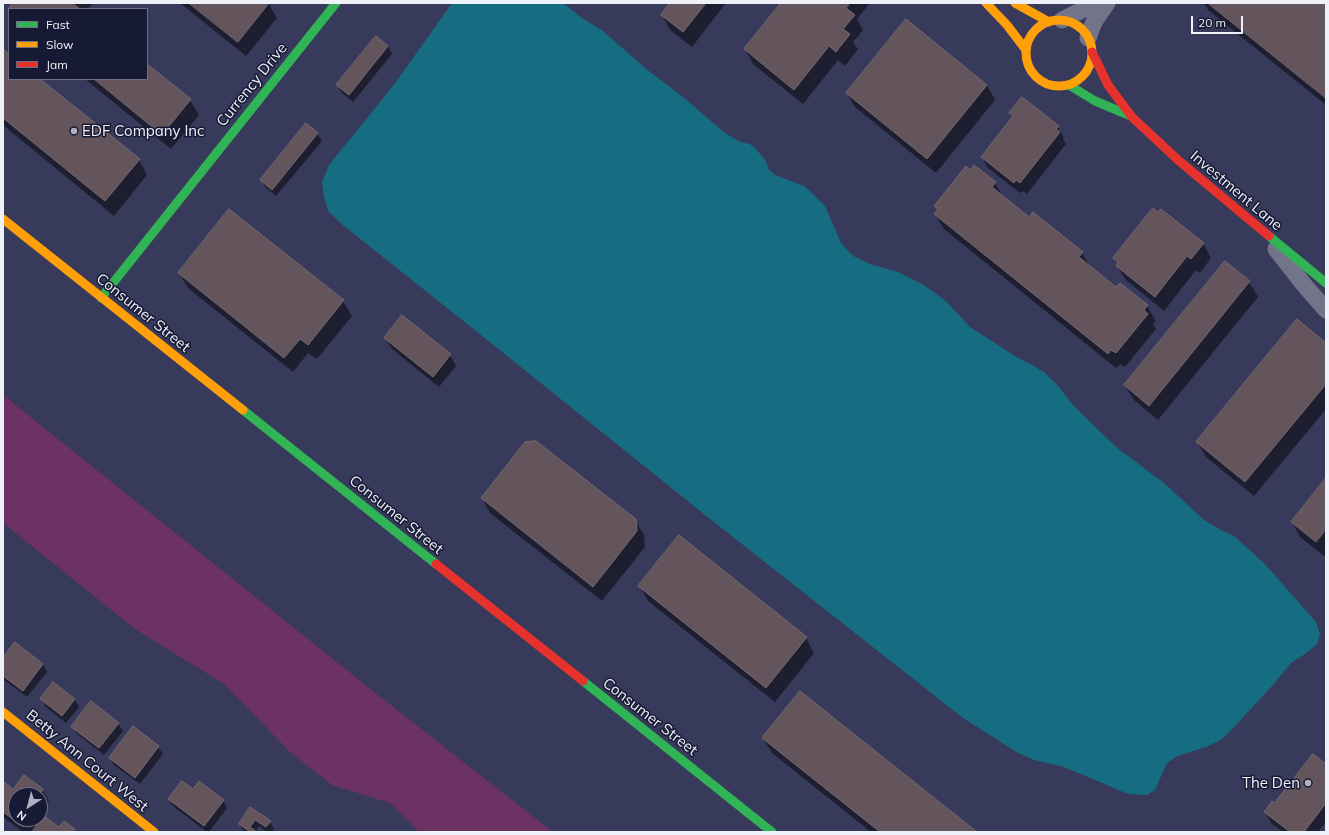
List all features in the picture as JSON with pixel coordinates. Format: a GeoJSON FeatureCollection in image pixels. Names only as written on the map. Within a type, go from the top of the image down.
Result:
{"type":"FeatureCollection","features":[{"type":"Feature","properties":{"kind":"street","name":"Currency Drive"},"geometry":{"type":"LineString","coordinates":[[101,298],[336,3]]}},
{"type":"Feature","properties":{"kind":"street"},"geometry":{"type":"LineString","coordinates":[[986,3],[1007,25],[1026,50]]}},
{"type":"Feature","properties":{"kind":"street"},"geometry":{"type":"LineString","coordinates":[[1015,3],[1055,21],[1073,24],[1082,30],[1090,45]]}},
{"type":"Feature","properties":{"kind":"street"},"geometry":{"type":"LineString","coordinates":[[1101,3],[1040,26],[1033,32],[1028,41],[1026,50],[1028,66],[1039,80],[1048,85],[1068,85],[1078,80],[1086,73],[1091,63],[1090,45],[1094,22],[1107,3]]}},
{"type":"Feature","properties":{"kind":"street","name":"Investment Lane"},"geometry":{"type":"LineString","coordinates":[[1090,45],[1108,85],[1132,116],[1178,160],[1326,283]]}},
{"type":"Feature","properties":{"kind":"street","name":"Investment Lane"},"geometry":{"type":"LineString","coordinates":[[1068,85],[1094,101],[1132,116]]}},
{"type":"Feature","properties":{"kind":"street","name":"Consumer Street"},"geometry":{"type":"LineString","coordinates":[[3,219],[772,832]]}},
{"type":"Feature","properties":{"kind":"street"},"geometry":{"type":"LineString","coordinates":[[1258,227],[1326,310]]}},
{"type":"Feature","properties":{"kind":"street"},"geometry":{"type":"LineString","coordinates":[[1306,266],[1326,274]]}},
{"type":"Feature","properties":{"kind":"street","name":"Betty Ann Court West"},"geometry":{"type":"LineString","coordinates":[[3,712],[154,832]]}},
{"type":"Feature","properties":{"kind":"shaded area"},"geometry":{"type":"Polygon","coordinates":[[[3,395],[378,695],[553,832],[419,832],[390,803],[332,785],[291,753],[224,684],[135,629],[3,523],[3,395]]]}},
{"type":"Feature","properties":{"kind":"water"},"geometry":{"type":"Polygon","coordinates":[[[452,3],[563,3],[582,18],[603,31],[645,68],[683,97],[725,133],[740,142],[750,144],[756,149],[765,160],[769,170],[775,175],[804,186],[825,206],[841,243],[853,256],[870,264],[898,272],[924,285],[947,302],[970,327],[1015,356],[1044,372],[1059,387],[1073,405],[1116,447],[1164,483],[1204,520],[1234,536],[1264,563],[1316,622],[1320,634],[1317,644],[1291,663],[1273,685],[1221,740],[1206,747],[1178,756],[1167,763],[1155,790],[1147,795],[1128,794],[1064,767],[1034,760],[1018,753],[963,718],[705,515],[344,226],[328,211],[322,182],[329,165],[393,86],[452,3]]]}},
{"type":"Feature","properties":{"kind":"building"},"geometry":{"type":"Polygon","coordinates":[[[13,3],[72,3],[79,8],[9,8],[13,3]]]}},
{"type":"Feature","properties":{"kind":"building"},"geometry":{"type":"Polygon","coordinates":[[[189,3],[269,3],[238,42],[189,3]]]}},
{"type":"Feature","properties":{"kind":"building"},"geometry":{"type":"Polygon","coordinates":[[[670,3],[706,3],[683,32],[661,15],[670,3]]]}},
{"type":"Feature","properties":{"kind":"building"},"geometry":{"type":"Polygon","coordinates":[[[781,3],[850,3],[846,8],[855,15],[843,29],[850,34],[836,52],[829,46],[794,90],[744,49],[781,3]]]}},
{"type":"Feature","properties":{"kind":"building"},"geometry":{"type":"Polygon","coordinates":[[[1208,3],[1326,3],[1326,98],[1208,3]]]}},
{"type":"Feature","properties":{"kind":"building"},"geometry":{"type":"Polygon","coordinates":[[[906,19],[987,85],[927,159],[846,93],[906,19]]]}},
{"type":"Feature","properties":{"kind":"building"},"geometry":{"type":"Polygon","coordinates":[[[376,36],[388,46],[349,95],[336,85],[376,36]]]}},
{"type":"Feature","properties":{"kind":"building"},"geometry":{"type":"Polygon","coordinates":[[[3,49],[8,53],[8,80],[41,80],[140,159],[105,201],[3,118],[3,49]]]}},
{"type":"Feature","properties":{"kind":"building"},"geometry":{"type":"Polygon","coordinates":[[[148,65],[191,99],[162,135],[95,80],[148,80],[148,65]]]}},
{"type":"Feature","properties":{"kind":"building"},"geometry":{"type":"Polygon","coordinates":[[[1022,97],[1059,126],[1056,129],[1060,132],[1020,183],[1016,180],[1014,183],[981,157],[1013,116],[1009,113],[1022,97]]]}},
{"type":"Feature","properties":{"kind":"building"},"geometry":{"type":"Polygon","coordinates":[[[306,123],[318,133],[272,190],[260,180],[306,123]]]}},
{"type":"Feature","properties":{"kind":"building"},"geometry":{"type":"Polygon","coordinates":[[[974,165],[996,182],[992,187],[1029,217],[1033,212],[1083,252],[1079,257],[1116,287],[1120,283],[1148,305],[1144,310],[1148,314],[1116,353],[1111,350],[1108,354],[934,214],[938,209],[934,206],[966,166],[970,170],[974,165]]]}},
{"type":"Feature","properties":{"kind":"building"},"geometry":{"type":"Polygon","coordinates":[[[1153,208],[1158,212],[1161,209],[1204,243],[1191,259],[1187,256],[1155,297],[1116,266],[1118,262],[1113,258],[1153,208]]]}},
{"type":"Feature","properties":{"kind":"building"},"geometry":{"type":"Polygon","coordinates":[[[229,209],[344,300],[308,345],[300,339],[284,358],[178,273],[229,209]]]}},
{"type":"Feature","properties":{"kind":"building"},"geometry":{"type":"Polygon","coordinates":[[[1225,261],[1250,281],[1149,406],[1124,385],[1225,261]]]}},
{"type":"Feature","properties":{"kind":"building"},"geometry":{"type":"Polygon","coordinates":[[[402,315],[451,354],[433,377],[384,338],[402,315]]]}},
{"type":"Feature","properties":{"kind":"building"},"geometry":{"type":"Polygon","coordinates":[[[1297,319],[1326,343],[1326,384],[1245,482],[1196,442],[1297,319]]]}},
{"type":"Feature","properties":{"kind":"building"},"geometry":{"type":"Polygon","coordinates":[[[536,441],[636,519],[637,531],[593,587],[481,498],[525,442],[536,441]]]}},
{"type":"Feature","properties":{"kind":"building"},"geometry":{"type":"Polygon","coordinates":[[[1326,478],[1326,529],[1316,542],[1291,522],[1326,478]]]}},
{"type":"Feature","properties":{"kind":"building"},"geometry":{"type":"Polygon","coordinates":[[[679,535],[807,637],[766,688],[638,586],[679,535]]]}},
{"type":"Feature","properties":{"kind":"building"},"geometry":{"type":"Polygon","coordinates":[[[15,642],[43,664],[23,691],[3,676],[3,658],[15,642]]]}},
{"type":"Feature","properties":{"kind":"building"},"geometry":{"type":"Polygon","coordinates":[[[53,682],[75,699],[62,716],[40,699],[53,682]]]}},
{"type":"Feature","properties":{"kind":"building"},"geometry":{"type":"Polygon","coordinates":[[[800,691],[977,832],[880,832],[762,738],[800,691]]]}},
{"type":"Feature","properties":{"kind":"building"},"geometry":{"type":"Polygon","coordinates":[[[91,701],[119,723],[99,748],[71,727],[91,701]]]}},
{"type":"Feature","properties":{"kind":"building"},"geometry":{"type":"Polygon","coordinates":[[[133,726],[159,746],[135,778],[109,758],[133,726]]]}},
{"type":"Feature","properties":{"kind":"building","name":"The Den"},"geometry":{"type":"Polygon","coordinates":[[[1313,754],[1326,764],[1326,803],[1304,832],[1290,832],[1264,812],[1272,801],[1274,803],[1313,754]]]}},
{"type":"Feature","properties":{"kind":"building"},"geometry":{"type":"Polygon","coordinates":[[[24,775],[40,787],[15,787],[24,775]]]}},
{"type":"Feature","properties":{"kind":"building"},"geometry":{"type":"Polygon","coordinates":[[[3,781],[10,787],[8,787],[8,816],[3,812],[3,781]]]}},
{"type":"Feature","properties":{"kind":"building"},"geometry":{"type":"Polygon","coordinates":[[[182,781],[193,789],[199,781],[224,800],[204,826],[168,799],[182,781]]]}},
{"type":"Feature","properties":{"kind":"building"},"geometry":{"type":"Polygon","coordinates":[[[250,807],[271,821],[266,827],[255,820],[250,827],[257,832],[250,832],[239,824],[250,807]]]}},
{"type":"Feature","properties":{"kind":"building"},"geometry":{"type":"Polygon","coordinates":[[[48,819],[59,827],[64,821],[75,829],[73,832],[32,832],[36,827],[48,827],[48,819]]]}},
{"type":"Feature","properties":{"kind":"traffic: fast"},"geometry":{"type":"LineString","coordinates":[[101,298],[336,3]]}},
{"type":"Feature","properties":{"kind":"traffic: fast"},"geometry":{"type":"LineString","coordinates":[[1069,85],[1095,101],[1131,116]]}},
{"type":"Feature","properties":{"kind":"traffic: fast"},"geometry":{"type":"LineString","coordinates":[[1269,236],[1326,283]]}},
{"type":"Feature","properties":{"kind":"traffic: fast"},"geometry":{"type":"LineString","coordinates":[[243,410],[436,564]]}},
{"type":"Feature","properties":{"kind":"traffic: fast"},"geometry":{"type":"LineString","coordinates":[[583,681],[772,832]]}},
{"type":"Feature","properties":{"kind":"traffic: slow"},"geometry":{"type":"LineString","coordinates":[[986,3],[1007,25],[1026,50]]}},
{"type":"Feature","properties":{"kind":"traffic: slow"},"geometry":{"type":"LineString","coordinates":[[1015,3],[1049,22]]}},
{"type":"Feature","properties":{"kind":"traffic: slow"},"geometry":{"type":"LineString","coordinates":[[1059,20],[1072,23],[1082,30],[1089,40],[1092,53],[1089,66],[1082,76],[1072,83],[1059,86],[1046,83],[1036,76],[1029,66],[1026,53],[1029,40],[1036,30],[1046,23],[1059,20]]}},
{"type":"Feature","properties":{"kind":"traffic: slow"},"geometry":{"type":"LineString","coordinates":[[3,219],[243,410]]}},
{"type":"Feature","properties":{"kind":"traffic: slow"},"geometry":{"type":"LineString","coordinates":[[3,712],[154,832]]}},
{"type":"Feature","properties":{"kind":"traffic: jam"},"geometry":{"type":"LineString","coordinates":[[1092,52],[1108,85],[1132,117],[1178,160],[1269,236]]}},
{"type":"Feature","properties":{"kind":"traffic: jam"},"geometry":{"type":"LineString","coordinates":[[436,564],[583,681]]}},
{"type":"Feature","properties":{"kind":"place","name":"EDF Company Inc"},"geometry":{"type":"Point","coordinates":[74,131]}},
{"type":"Feature","properties":{"kind":"place","name":"The Den"},"geometry":{"type":"Point","coordinates":[1308,783]}}]}
